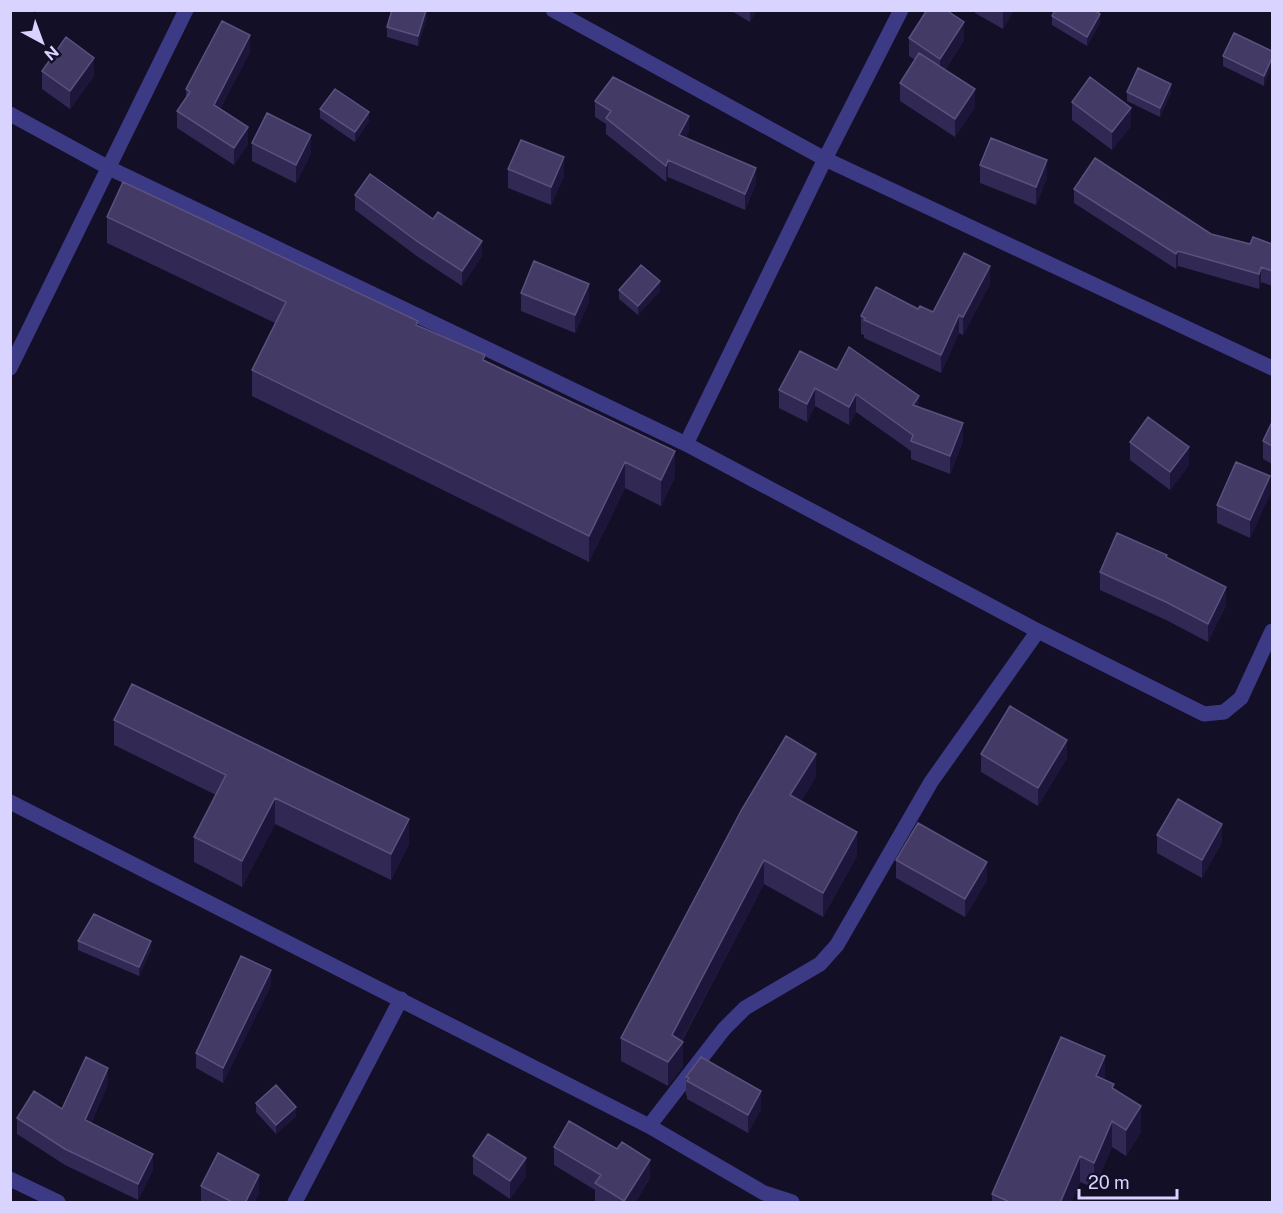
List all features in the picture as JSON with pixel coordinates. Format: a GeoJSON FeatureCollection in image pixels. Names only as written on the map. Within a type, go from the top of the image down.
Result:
{"type":"FeatureCollection","features":[{"type":"Feature","properties":{"kind":"street"},"geometry":{"type":"LineString","coordinates":[[10,368],[186,10]]}},
{"type":"Feature","properties":{"kind":"street"},"geometry":{"type":"LineString","coordinates":[[552,10],[825,159],[1272,368]]}},
{"type":"Feature","properties":{"kind":"street"},"geometry":{"type":"LineString","coordinates":[[686,444],[825,159],[901,10]]}},
{"type":"Feature","properties":{"kind":"street"},"geometry":{"type":"LineString","coordinates":[[10,114],[109,168],[686,444],[1038,631],[1204,714],[1224,711],[1241,698],[1272,631]]}},
{"type":"Feature","properties":{"kind":"street"},"geometry":{"type":"LineString","coordinates":[[649,1126],[724,1029],[745,1008],[820,964],[837,945],[931,782],[1038,631]]}},
{"type":"Feature","properties":{"kind":"street"},"geometry":{"type":"LineString","coordinates":[[10,802],[649,1126],[764,1193],[792,1203]]}},
{"type":"Feature","properties":{"kind":"street"},"geometry":{"type":"LineString","coordinates":[[295,1203],[401,999]]}},
{"type":"Feature","properties":{"kind":"street"},"geometry":{"type":"LineString","coordinates":[[10,1179],[58,1203]]}},
{"type":"Feature","properties":{"kind":"building"},"geometry":{"type":"Polygon","coordinates":[[[392,10],[426,10],[418,36],[387,27],[392,10]]]}},
{"type":"Feature","properties":{"kind":"building"},"geometry":{"type":"Polygon","coordinates":[[[927,10],[946,10],[964,22],[940,59],[909,38],[927,10]]]}},
{"type":"Feature","properties":{"kind":"building"},"geometry":{"type":"Polygon","coordinates":[[[1055,10],[1094,10],[1100,14],[1087,37],[1052,16],[1055,10]]]}},
{"type":"Feature","properties":{"kind":"building"},"geometry":{"type":"Polygon","coordinates":[[[222,21],[250,35],[214,105],[248,127],[234,148],[177,111],[190,92],[186,89],[222,21]]]}},
{"type":"Feature","properties":{"kind":"building"},"geometry":{"type":"Polygon","coordinates":[[[1234,33],[1272,51],[1272,58],[1264,76],[1223,56],[1234,33]]]}},
{"type":"Feature","properties":{"kind":"building"},"geometry":{"type":"Polygon","coordinates":[[[66,37],[94,58],[70,91],[42,71],[66,37]]]}},
{"type":"Feature","properties":{"kind":"building"},"geometry":{"type":"Polygon","coordinates":[[[919,53],[975,89],[955,119],[900,83],[919,53]]]}},
{"type":"Feature","properties":{"kind":"building"},"geometry":{"type":"Polygon","coordinates":[[[1138,68],[1171,84],[1160,108],[1127,92],[1138,68]]]}},
{"type":"Feature","properties":{"kind":"building"},"geometry":{"type":"Polygon","coordinates":[[[613,77],[689,116],[679,135],[756,168],[745,194],[668,160],[666,166],[606,118],[611,111],[595,101],[613,77]]]}},
{"type":"Feature","properties":{"kind":"building"},"geometry":{"type":"Polygon","coordinates":[[[1090,77],[1131,108],[1112,132],[1072,102],[1090,77]]]}},
{"type":"Feature","properties":{"kind":"building"},"geometry":{"type":"Polygon","coordinates":[[[335,89],[369,112],[355,132],[320,109],[335,89]]]}},
{"type":"Feature","properties":{"kind":"building"},"geometry":{"type":"Polygon","coordinates":[[[267,113],[311,135],[296,165],[252,143],[267,113]]]}},
{"type":"Feature","properties":{"kind":"building"},"geometry":{"type":"Polygon","coordinates":[[[991,138],[1047,160],[1036,187],[980,165],[991,138]]]}},
{"type":"Feature","properties":{"kind":"building"},"geometry":{"type":"Polygon","coordinates":[[[521,140],[564,157],[551,187],[508,169],[521,140]]]}},
{"type":"Feature","properties":{"kind":"building"},"geometry":{"type":"Polygon","coordinates":[[[1095,158],[1211,234],[1250,244],[1253,237],[1272,244],[1272,271],[1261,267],[1259,274],[1178,251],[1176,254],[1074,189],[1095,158]]]}},
{"type":"Feature","properties":{"kind":"building"},"geometry":{"type":"Polygon","coordinates":[[[370,174],[433,219],[438,212],[482,241],[462,271],[418,242],[355,195],[370,174]]]}},
{"type":"Feature","properties":{"kind":"building"},"geometry":{"type":"Polygon","coordinates":[[[123,182],[418,321],[416,325],[485,355],[483,360],[675,451],[661,480],[625,462],[589,536],[252,370],[286,302],[107,217],[123,182]]]}},
{"type":"Feature","properties":{"kind":"building"},"geometry":{"type":"Polygon","coordinates":[[[964,253],[990,266],[963,317],[959,315],[941,355],[864,320],[865,318],[861,316],[876,287],[918,309],[920,306],[933,312],[964,253]]]}},
{"type":"Feature","properties":{"kind":"building"},"geometry":{"type":"Polygon","coordinates":[[[534,261],[589,284],[575,315],[521,293],[534,261]]]}},
{"type":"Feature","properties":{"kind":"building"},"geometry":{"type":"Polygon","coordinates":[[[641,265],[660,281],[638,306],[619,290],[641,265]]]}},
{"type":"Feature","properties":{"kind":"building"},"geometry":{"type":"Polygon","coordinates":[[[849,347],[919,396],[913,405],[963,423],[950,456],[911,441],[913,435],[856,394],[849,407],[815,388],[807,404],[779,390],[800,351],[837,370],[849,347]]]}},
{"type":"Feature","properties":{"kind":"building"},"geometry":{"type":"Polygon","coordinates":[[[1148,417],[1189,447],[1170,472],[1130,442],[1148,417]]]}},
{"type":"Feature","properties":{"kind":"building"},"geometry":{"type":"Polygon","coordinates":[[[1272,422],[1272,446],[1263,441],[1272,422]]]}},
{"type":"Feature","properties":{"kind":"building"},"geometry":{"type":"Polygon","coordinates":[[[1236,462],[1270,476],[1250,520],[1217,505],[1236,462]]]}},
{"type":"Feature","properties":{"kind":"building"},"geometry":{"type":"Polygon","coordinates":[[[1117,533],[1167,555],[1166,557],[1226,587],[1208,624],[1100,572],[1117,533]]]}},
{"type":"Feature","properties":{"kind":"building"},"geometry":{"type":"Polygon","coordinates":[[[132,684],[409,819],[391,854],[275,798],[242,861],[194,837],[226,775],[114,720],[132,684]]]}},
{"type":"Feature","properties":{"kind":"building"},"geometry":{"type":"Polygon","coordinates":[[[1010,706],[1067,740],[1038,788],[981,754],[1010,706]]]}},
{"type":"Feature","properties":{"kind":"building"},"geometry":{"type":"Polygon","coordinates":[[[786,736],[816,754],[790,795],[857,832],[823,893],[764,860],[672,1035],[683,1042],[668,1062],[621,1038],[742,809],[786,736]]]}},
{"type":"Feature","properties":{"kind":"building"},"geometry":{"type":"Polygon","coordinates":[[[1178,799],[1222,824],[1202,860],[1157,835],[1178,799]]]}},
{"type":"Feature","properties":{"kind":"building"},"geometry":{"type":"Polygon","coordinates":[[[918,823],[987,862],[965,899],[896,860],[918,823]]]}},
{"type":"Feature","properties":{"kind":"building"},"geometry":{"type":"Polygon","coordinates":[[[94,914],[151,941],[139,967],[78,941],[94,914]]]}},
{"type":"Feature","properties":{"kind":"building"},"geometry":{"type":"Polygon","coordinates":[[[241,956],[271,970],[223,1068],[196,1053],[241,956]]]}},
{"type":"Feature","properties":{"kind":"building"},"geometry":{"type":"Polygon","coordinates":[[[1061,1037],[1105,1056],[1096,1076],[1114,1084],[1112,1088],[1141,1106],[1126,1130],[1112,1121],[1094,1163],[1080,1156],[1060,1203],[1012,1203],[992,1194],[1061,1037]]]}},
{"type":"Feature","properties":{"kind":"building"},"geometry":{"type":"Polygon","coordinates":[[[86,1057],[108,1068],[85,1120],[153,1154],[138,1184],[65,1149],[17,1118],[34,1091],[62,1109],[86,1057]]]}},
{"type":"Feature","properties":{"kind":"building"},"geometry":{"type":"Polygon","coordinates":[[[701,1057],[761,1091],[748,1115],[687,1081],[689,1078],[686,1077],[701,1057]]]}},
{"type":"Feature","properties":{"kind":"building"},"geometry":{"type":"Polygon","coordinates":[[[276,1085],[296,1107],[276,1125],[256,1103],[276,1085]]]}},
{"type":"Feature","properties":{"kind":"building"},"geometry":{"type":"Polygon","coordinates":[[[569,1121],[617,1149],[622,1142],[650,1160],[624,1201],[595,1183],[601,1175],[554,1147],[569,1121]]]}},
{"type":"Feature","properties":{"kind":"building"},"geometry":{"type":"Polygon","coordinates":[[[488,1134],[526,1158],[510,1181],[473,1156],[488,1134]]]}},
{"type":"Feature","properties":{"kind":"building"},"geometry":{"type":"Polygon","coordinates":[[[218,1153],[259,1175],[245,1203],[234,1203],[201,1186],[218,1153]]]}}]}
